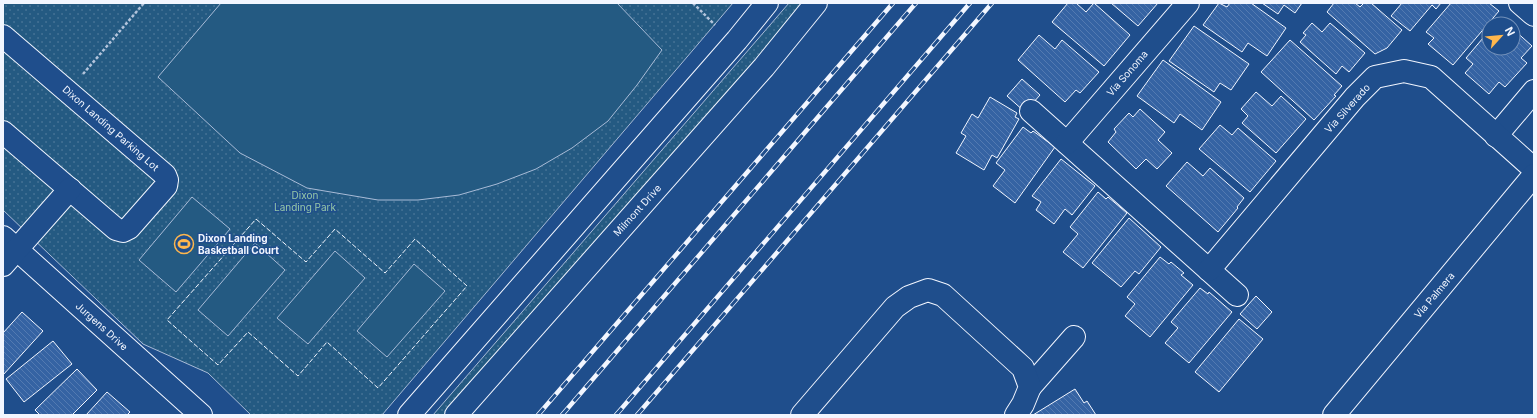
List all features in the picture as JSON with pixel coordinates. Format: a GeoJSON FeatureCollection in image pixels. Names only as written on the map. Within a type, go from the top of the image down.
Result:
{"type":"FeatureCollection","features":[{"type":"Feature","properties":{"kind":"street"},"geometry":{"type":"LineString","coordinates":[[408,415],[737,40],[767,3]]}},
{"type":"Feature","properties":{"kind":"street","name":"Milmont Drive"},"geometry":{"type":"LineString","coordinates":[[456,415],[764,67],[816,3]]}},
{"type":"Feature","properties":{"kind":"street","name":"Via Sonoma"},"geometry":{"type":"LineString","coordinates":[[1067,143],[1188,3]]}},
{"type":"Feature","properties":{"kind":"street"},"geometry":{"type":"LineString","coordinates":[[1520,3],[1534,15]]}},
{"type":"Feature","properties":{"kind":"street","name":"Dixon Landing Parking Lot"},"geometry":{"type":"LineString","coordinates":[[3,36],[165,175],[167,180],[166,186],[129,228],[123,231],[116,229],[3,132]]}},
{"type":"Feature","properties":{"kind":"street","name":"Via Silverado"},"geometry":{"type":"LineString","coordinates":[[1209,270],[1355,97],[1375,77],[1404,71],[1431,78],[1534,169]]}},
{"type":"Feature","properties":{"kind":"street"},"geometry":{"type":"LineString","coordinates":[[1496,136],[1534,91]]}},
{"type":"Feature","properties":{"kind":"street"},"geometry":{"type":"LineString","coordinates":[[1031,111],[1236,295]]}},
{"type":"Feature","properties":{"kind":"street","name":"Via Palmera"},"geometry":{"type":"LineString","coordinates":[[1334,415],[1534,176]]}},
{"type":"Feature","properties":{"kind":"street"},"geometry":{"type":"LineString","coordinates":[[8,251],[70,190]]}},
{"type":"Feature","properties":{"kind":"street","name":"Jurgens Drive"},"geometry":{"type":"LineString","coordinates":[[8,251],[201,415]]}},
{"type":"Feature","properties":{"kind":"street"},"geometry":{"type":"LineString","coordinates":[[802,415],[895,307],[909,297],[928,290],[943,295],[1007,353],[1022,368],[1030,387]]}},
{"type":"Feature","properties":{"kind":"street"},"geometry":{"type":"LineString","coordinates":[[1016,415],[1024,404],[1030,387],[1074,337]]}},
{"type":"Feature","properties":{"kind":"path"},"geometry":{"type":"LineString","coordinates":[[68,91],[144,3]]}},
{"type":"Feature","properties":{"kind":"path"},"geometry":{"type":"LineString","coordinates":[[693,3],[715,25]]}},
{"type":"Feature","properties":{"kind":"green space","name":"Dixon Landing Park"},"geometry":{"type":"Polygon","coordinates":[[[3,3],[733,3],[382,415],[251,415],[208,373],[143,344],[3,210],[3,3]]]}},
{"type":"Feature","properties":{"kind":"green space"},"geometry":{"type":"Polygon","coordinates":[[[221,3],[617,3],[662,50],[637,85],[608,121],[572,148],[536,169],[497,184],[459,195],[418,200],[378,200],[307,188],[240,153],[158,77],[221,3]]]}},
{"type":"Feature","properties":{"kind":"green space"},"geometry":{"type":"Polygon","coordinates":[[[789,3],[805,3],[457,415],[433,415],[789,3]]]}},
{"type":"Feature","properties":{"kind":"green space","name":"Dixon Landing Basketball Court"},"geometry":{"type":"Polygon","coordinates":[[[192,197],[230,229],[176,292],[139,260],[192,197]]]}},
{"type":"Feature","properties":{"kind":"green space"},"geometry":{"type":"Polygon","coordinates":[[[255,243],[285,270],[228,336],[198,310],[255,243]]]}},
{"type":"Feature","properties":{"kind":"green space"},"geometry":{"type":"Polygon","coordinates":[[[335,251],[365,278],[308,344],[277,318],[335,251]]]}},
{"type":"Feature","properties":{"kind":"green space"},"geometry":{"type":"Polygon","coordinates":[[[414,264],[445,291],[387,357],[357,331],[414,264]]]}},
{"type":"Feature","properties":{"kind":"building"},"geometry":{"type":"Polygon","coordinates":[[[1068,3],[1076,3],[1086,12],[1094,3],[1130,35],[1104,66],[1052,22],[1068,3]]]}},
{"type":"Feature","properties":{"kind":"building"},"geometry":{"type":"Polygon","coordinates":[[[1111,3],[1158,3],[1138,26],[1111,3]]]}},
{"type":"Feature","properties":{"kind":"building"},"geometry":{"type":"Polygon","coordinates":[[[1219,3],[1227,7],[1230,3],[1251,3],[1286,28],[1267,56],[1248,43],[1242,52],[1203,25],[1219,3]]]}},
{"type":"Feature","properties":{"kind":"building"},"geometry":{"type":"Polygon","coordinates":[[[1262,3],[1302,3],[1295,13],[1284,5],[1278,14],[1262,3]]]}},
{"type":"Feature","properties":{"kind":"building"},"geometry":{"type":"Polygon","coordinates":[[[1334,3],[1355,3],[1360,7],[1364,3],[1371,3],[1402,30],[1387,48],[1375,54],[1327,12],[1334,3]]]}},
{"type":"Feature","properties":{"kind":"building"},"geometry":{"type":"Polygon","coordinates":[[[1402,3],[1441,3],[1436,9],[1432,5],[1410,31],[1391,16],[1402,3]]]}},
{"type":"Feature","properties":{"kind":"building"},"geometry":{"type":"Polygon","coordinates":[[[1451,3],[1489,3],[1499,11],[1495,16],[1481,16],[1481,32],[1453,65],[1428,44],[1434,38],[1426,32],[1451,3]]]}},
{"type":"Feature","properties":{"kind":"building"},"geometry":{"type":"Polygon","coordinates":[[[1312,23],[1322,32],[1330,23],[1365,53],[1349,72],[1342,66],[1336,74],[1300,42],[1306,35],[1303,33],[1312,23]]]}},
{"type":"Feature","properties":{"kind":"building"},"geometry":{"type":"Polygon","coordinates":[[[1194,26],[1249,64],[1231,90],[1220,83],[1214,92],[1169,61],[1194,26]]]}},
{"type":"Feature","properties":{"kind":"building"},"geometry":{"type":"Polygon","coordinates":[[[1039,35],[1055,49],[1062,40],[1099,72],[1080,93],[1076,90],[1065,102],[1018,60],[1039,35]]]}},
{"type":"Feature","properties":{"kind":"building"},"geometry":{"type":"Polygon","coordinates":[[[1521,36],[1532,46],[1521,58],[1527,63],[1505,87],[1499,82],[1489,94],[1465,73],[1473,64],[1466,58],[1481,40],[1481,56],[1521,56],[1521,36]]]}},
{"type":"Feature","properties":{"kind":"building"},"geometry":{"type":"Polygon","coordinates":[[[1290,40],[1342,86],[1334,95],[1336,96],[1314,120],[1261,72],[1290,40]]]}},
{"type":"Feature","properties":{"kind":"building"},"geometry":{"type":"Polygon","coordinates":[[[1163,60],[1221,102],[1202,130],[1180,114],[1174,123],[1137,96],[1163,60]]]}},
{"type":"Feature","properties":{"kind":"building"},"geometry":{"type":"Polygon","coordinates":[[[1022,79],[1040,95],[1025,112],[1007,96],[1022,79]]]}},
{"type":"Feature","properties":{"kind":"building"},"geometry":{"type":"Polygon","coordinates":[[[1256,92],[1272,106],[1281,96],[1306,119],[1276,153],[1242,123],[1248,116],[1241,109],[1256,92]]]}},
{"type":"Feature","properties":{"kind":"building"},"geometry":{"type":"Polygon","coordinates":[[[990,97],[1017,113],[1015,117],[1019,119],[997,158],[992,155],[984,170],[956,153],[966,136],[961,133],[972,114],[978,118],[990,97]]]}},
{"type":"Feature","properties":{"kind":"building"},"geometry":{"type":"Polygon","coordinates":[[[1140,109],[1165,132],[1158,140],[1172,153],[1157,169],[1146,159],[1136,169],[1108,142],[1116,132],[1114,129],[1129,113],[1133,117],[1140,109]]]}},
{"type":"Feature","properties":{"kind":"building"},"geometry":{"type":"Polygon","coordinates":[[[1220,125],[1232,135],[1238,128],[1276,161],[1250,192],[1199,149],[1220,125]]]}},
{"type":"Feature","properties":{"kind":"building"},"geometry":{"type":"Polygon","coordinates":[[[1023,127],[1031,133],[1033,131],[1055,147],[1015,203],[993,186],[1005,170],[996,163],[1023,127]]]}},
{"type":"Feature","properties":{"kind":"building"},"geometry":{"type":"Polygon","coordinates":[[[1061,159],[1095,186],[1072,215],[1065,209],[1054,224],[1036,210],[1041,202],[1032,196],[1061,159]]]}},
{"type":"Feature","properties":{"kind":"building"},"geometry":{"type":"Polygon","coordinates":[[[1187,162],[1203,176],[1210,168],[1244,198],[1237,207],[1238,208],[1218,232],[1166,186],[1187,162]]]}},
{"type":"Feature","properties":{"kind":"building"},"geometry":{"type":"Polygon","coordinates":[[[1098,192],[1106,199],[1108,197],[1127,213],[1083,268],[1063,252],[1078,234],[1070,227],[1098,192]]]}},
{"type":"Feature","properties":{"kind":"building"},"geometry":{"type":"Polygon","coordinates":[[[1129,218],[1161,247],[1139,274],[1135,271],[1121,287],[1092,263],[1129,218]]]}},
{"type":"Feature","properties":{"kind":"building"},"geometry":{"type":"Polygon","coordinates":[[[1160,257],[1169,264],[1171,262],[1184,273],[1181,275],[1193,285],[1150,337],[1125,316],[1135,304],[1127,297],[1160,257]]]}},
{"type":"Feature","properties":{"kind":"building"},"geometry":{"type":"Polygon","coordinates":[[[1200,288],[1208,294],[1209,292],[1232,312],[1189,363],[1165,343],[1178,328],[1171,322],[1200,288]]]}},
{"type":"Feature","properties":{"kind":"building"},"geometry":{"type":"Polygon","coordinates":[[[1256,296],[1272,312],[1257,329],[1240,314],[1256,296]]]}},
{"type":"Feature","properties":{"kind":"building"},"geometry":{"type":"Polygon","coordinates":[[[22,312],[43,331],[3,375],[3,333],[22,312]]]}},
{"type":"Feature","properties":{"kind":"building"},"geometry":{"type":"Polygon","coordinates":[[[1239,319],[1263,339],[1219,392],[1195,372],[1239,319]]]}},
{"type":"Feature","properties":{"kind":"building"},"geometry":{"type":"Polygon","coordinates":[[[53,341],[72,364],[24,402],[6,379],[53,341]]]}},
{"type":"Feature","properties":{"kind":"building"},"geometry":{"type":"Polygon","coordinates":[[[77,369],[97,390],[72,415],[40,415],[35,410],[77,369]]]}},
{"type":"Feature","properties":{"kind":"building"},"geometry":{"type":"Polygon","coordinates":[[[1075,389],[1084,403],[1087,401],[1096,415],[1033,415],[1075,389]]]}},
{"type":"Feature","properties":{"kind":"building"},"geometry":{"type":"Polygon","coordinates":[[[107,392],[130,412],[127,415],[86,415],[107,392]]]}},
{"type":"Feature","properties":{"kind":"railway"},"geometry":{"type":"LineString","coordinates":[[538,415],[893,3]]}},
{"type":"Feature","properties":{"kind":"railway"},"geometry":{"type":"LineString","coordinates":[[562,415],[916,3]]}},
{"type":"Feature","properties":{"kind":"railway"},"geometry":{"type":"LineString","coordinates":[[616,415],[970,3]]}},
{"type":"Feature","properties":{"kind":"railway"},"geometry":{"type":"LineString","coordinates":[[637,415],[992,3]]}},
{"type":"Feature","properties":{"kind":"fence"},"geometry":{"type":"LineString","coordinates":[[256,219],[306,262],[335,229],[385,273],[415,239],[467,286],[378,388],[327,342],[298,376],[248,332],[218,365],[167,320],[256,219]]}},
{"type":"Feature","properties":{"kind":"place","name":"Dixon Landing Basketball Court"},"geometry":{"type":"Point","coordinates":[184,244]}}]}
